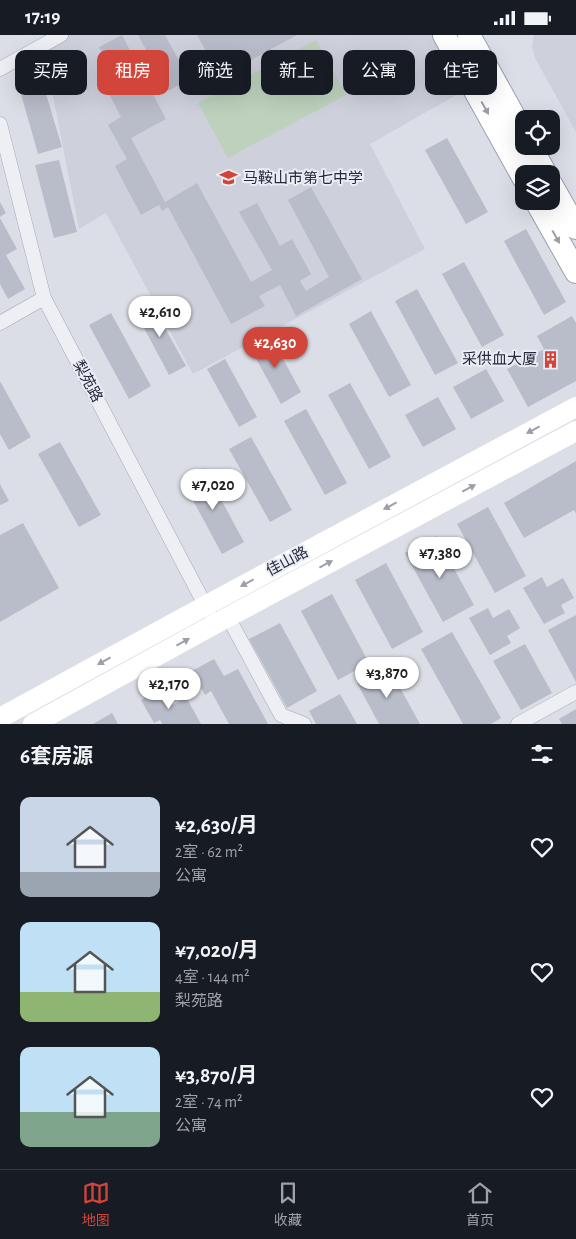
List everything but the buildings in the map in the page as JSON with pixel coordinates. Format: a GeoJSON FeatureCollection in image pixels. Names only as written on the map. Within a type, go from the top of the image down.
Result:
{"type":"FeatureCollection","features":[{"type":"Feature","properties":{"kind":"main road"},"geometry":{"type":"LineString","coordinates":[[469,35],[515,118]]}},
{"type":"Feature","properties":{"kind":"main road"},"geometry":{"type":"LineString","coordinates":[[448,36],[517,165]]}},
{"type":"Feature","properties":{"kind":"main road"},"geometry":{"type":"LineString","coordinates":[[560,200],[576,228]]}},
{"type":"Feature","properties":{"kind":"main road"},"geometry":{"type":"LineString","coordinates":[[541,210],[576,272]]}},
{"type":"Feature","properties":{"kind":"street"},"geometry":{"type":"LineString","coordinates":[[0,69],[61,35]]}},
{"type":"Feature","properties":{"kind":"street","name":"梨苑路"},"geometry":{"type":"LineString","coordinates":[[0,124],[44,298],[205,606],[221,621],[281,715],[304,724]]}},
{"type":"Feature","properties":{"kind":"street"},"geometry":{"type":"LineString","coordinates":[[0,323],[44,298]]}},
{"type":"Feature","properties":{"kind":"street","name":"佳山路"},"geometry":{"type":"LineString","coordinates":[[0,718],[576,407]]}},
{"type":"Feature","properties":{"kind":"street","name":"佳山路"},"geometry":{"type":"LineString","coordinates":[[33,724],[576,431]]}},
{"type":"Feature","properties":{"kind":"street"},"geometry":{"type":"LineString","coordinates":[[518,724],[576,692]]}},
{"type":"Feature","properties":{"kind":"shaded area","name":"马鞍山市第七中学"},"geometry":{"type":"Polygon","coordinates":[[[61,35],[444,35],[452,50],[425,50],[425,95],[456,95],[370,144],[425,249],[193,374],[106,213],[79,229],[53,95],[87,95],[87,50],[44,50],[43,45],[61,35]]]}},
{"type":"Feature","properties":{"kind":"shaded area"},"geometry":{"type":"Polygon","coordinates":[[[534,35],[576,35],[576,132],[535,58],[532,46],[534,35]]]}},
{"type":"Feature","properties":{"kind":"green space"},"geometry":{"type":"Polygon","coordinates":[[[316,40],[321,50],[297,50],[316,40]]]}},
{"type":"Feature","properties":{"kind":"green space"},"geometry":{"type":"Polygon","coordinates":[[[261,69],[261,95],[333,95],[333,71],[343,90],[343,95],[346,95],[228,158],[198,103],[213,95],[251,95],[251,75],[261,69]]]}},
{"type":"Feature","properties":{"kind":"place","name":"马鞍山市第七中学"},"geometry":{"type":"Point","coordinates":[229,178]}},
{"type":"Feature","properties":{"kind":"place","name":"采供血大厦"},"geometry":{"type":"Point","coordinates":[551,359]}}]}
